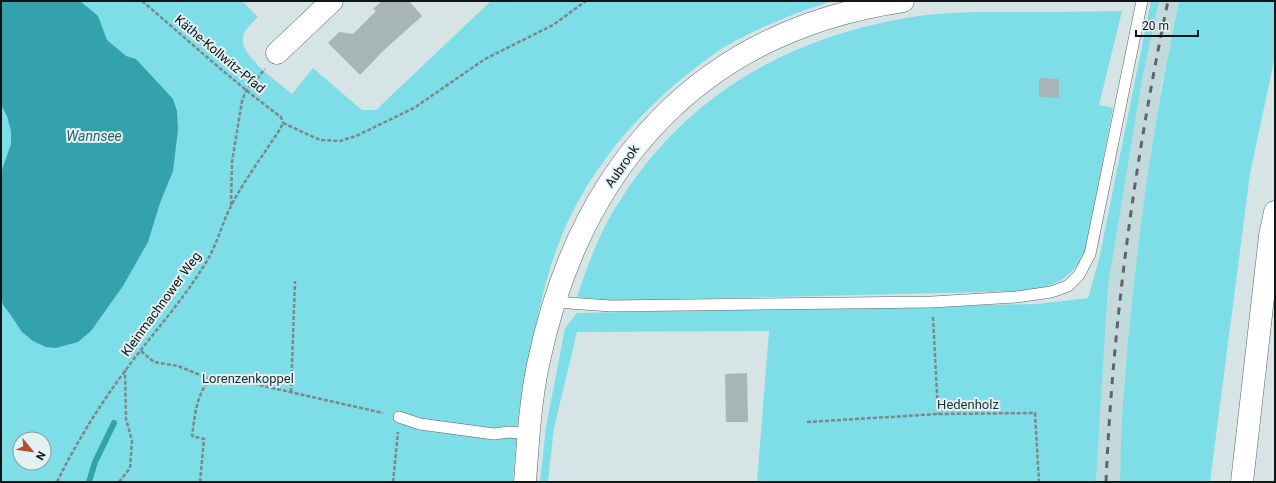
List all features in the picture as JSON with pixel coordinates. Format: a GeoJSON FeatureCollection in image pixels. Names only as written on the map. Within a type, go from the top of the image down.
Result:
{"type":"FeatureCollection","features":[{"type":"Feature","properties":{"kind":"main road"},"geometry":{"type":"LineString","coordinates":[[277,53],[332,1]]}},
{"type":"Feature","properties":{"kind":"main road","name":"Aubrook"},"geometry":{"type":"LineString","coordinates":[[525,482],[529,434],[538,366],[555,302],[574,250],[593,210],[616,171],[644,136],[673,105],[706,79],[745,54],[793,30],[843,13],[903,1]]}},
{"type":"Feature","properties":{"kind":"main road"},"geometry":{"type":"LineString","coordinates":[[1242,482],[1269,244],[1275,212]]}},
{"type":"Feature","properties":{"kind":"lane"},"geometry":{"type":"LineString","coordinates":[[555,302],[611,306],[932,302],[1037,295],[1068,286],[1079,275],[1090,254],[1142,1]]}},
{"type":"Feature","properties":{"kind":"lane"},"geometry":{"type":"LineString","coordinates":[[399,417],[420,424],[494,434],[509,432],[529,434]]}},
{"type":"Feature","properties":{"kind":"path","name":"Käthe-Kollwitz-Pfad"},"geometry":{"type":"LineString","coordinates":[[142,1],[246,91],[281,117],[283,123]]}},
{"type":"Feature","properties":{"kind":"path"},"geometry":{"type":"LineString","coordinates":[[283,123],[320,140],[340,141],[356,136],[414,108],[485,59],[553,26],[586,1]]}},
{"type":"Feature","properties":{"kind":"path"},"geometry":{"type":"LineString","coordinates":[[231,206],[232,162],[236,133],[246,91],[277,53]]}},
{"type":"Feature","properties":{"kind":"path","name":"Kleinmachnower Weg"},"geometry":{"type":"LineString","coordinates":[[57,482],[70,456],[97,411],[125,370],[141,351],[205,264],[218,239],[231,206],[283,123]]}},
{"type":"Feature","properties":{"kind":"path"},"geometry":{"type":"LineString","coordinates":[[291,392],[295,281]]}},
{"type":"Feature","properties":{"kind":"path"},"geometry":{"type":"LineString","coordinates":[[932,302],[938,414]]}},
{"type":"Feature","properties":{"kind":"path"},"geometry":{"type":"LineString","coordinates":[[141,351],[154,362],[178,366],[210,379],[237,380],[399,417],[393,482]]}},
{"type":"Feature","properties":{"kind":"path"},"geometry":{"type":"LineString","coordinates":[[119,482],[130,468],[132,441],[126,418],[125,370]]}},
{"type":"Feature","properties":{"kind":"path"},"geometry":{"type":"LineString","coordinates":[[200,482],[204,439],[192,436],[197,403],[203,387],[210,379]]}},
{"type":"Feature","properties":{"kind":"path"},"geometry":{"type":"LineString","coordinates":[[807,422],[938,414],[1035,413],[1039,482]]}},
{"type":"Feature","properties":{"kind":"shaded area"},"geometry":{"type":"Polygon","coordinates":[[[1159,1],[1179,1],[1162,83],[1137,254],[1123,389],[1120,482],[1096,482],[1108,287],[1142,80],[1159,1]]]}},
{"type":"Feature","properties":{"kind":"green space","name":"Lorenzenkoppel"},"geometry":{"type":"Polygon","coordinates":[[[1,1],[242,1],[258,17],[245,32],[243,44],[253,60],[278,83],[292,94],[313,68],[362,110],[376,110],[491,1],[832,1],[764,27],[726,46],[712,55],[673,86],[639,118],[609,154],[596,173],[572,213],[562,235],[544,291],[519,411],[513,482],[1,482],[1,1]]]}},
{"type":"Feature","properties":{"kind":"green space","name":"Hedenholz"},"geometry":{"type":"Polygon","coordinates":[[[1151,1],[1159,1],[1142,80],[1108,287],[1096,482],[757,482],[769,331],[577,332],[554,428],[548,482],[540,482],[546,427],[565,328],[577,313],[1037,304],[1088,298],[1099,260],[1151,1]]]}},
{"type":"Feature","properties":{"kind":"green space"},"geometry":{"type":"Polygon","coordinates":[[[1179,1],[1275,1],[1275,56],[1250,174],[1210,482],[1120,482],[1123,400],[1139,242],[1152,145],[1179,1]]]}},
{"type":"Feature","properties":{"kind":"green space"},"geometry":{"type":"Polygon","coordinates":[[[1122,11],[1099,105],[1113,108],[1085,253],[1080,262],[1068,275],[1054,284],[1027,291],[607,301],[577,297],[590,260],[606,224],[619,202],[646,165],[675,131],[707,103],[742,78],[780,57],[820,41],[862,28],[918,16],[969,12],[1122,11]]]}},
{"type":"Feature","properties":{"kind":"water","name":"Wannsee"},"geometry":{"type":"Polygon","coordinates":[[[1,1],[80,1],[98,16],[107,40],[126,56],[136,59],[173,99],[177,111],[178,130],[173,171],[160,203],[148,242],[123,286],[91,331],[78,342],[56,348],[46,347],[33,341],[22,332],[3,305],[1,294],[1,173],[11,144],[11,131],[7,116],[1,105],[1,1]]]}},
{"type":"Feature","properties":{"kind":"building"},"geometry":{"type":"Polygon","coordinates":[[[382,1],[409,1],[422,16],[383,51],[360,75],[328,43],[339,32],[353,34],[376,11],[373,9],[382,1]]]}},
{"type":"Feature","properties":{"kind":"building"},"geometry":{"type":"Polygon","coordinates":[[[1039,78],[1059,79],[1059,98],[1039,97],[1039,78]]]}},
{"type":"Feature","properties":{"kind":"building"},"geometry":{"type":"Polygon","coordinates":[[[747,373],[748,422],[726,422],[725,374],[747,373]]]}},
{"type":"Feature","properties":{"kind":"waterway"},"geometry":{"type":"LineString","coordinates":[[89,482],[95,462],[114,423]]}},
{"type":"Feature","properties":{"kind":"railway"},"geometry":{"type":"LineString","coordinates":[[1106,482],[1114,361],[1127,240],[1145,120],[1168,1]]}}]}
